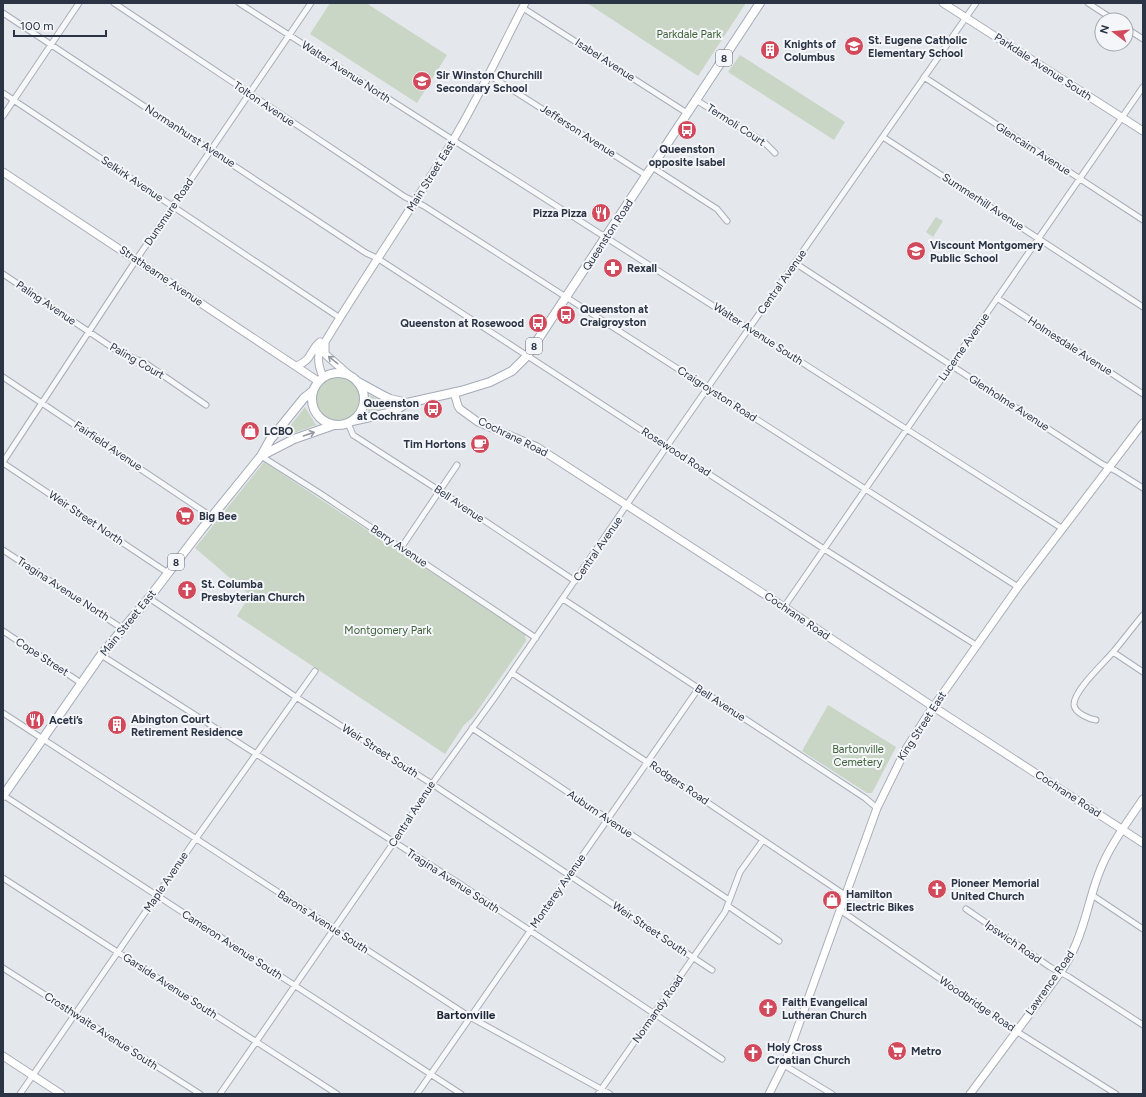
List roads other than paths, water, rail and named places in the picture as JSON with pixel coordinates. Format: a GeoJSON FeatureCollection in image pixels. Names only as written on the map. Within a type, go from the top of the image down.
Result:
{"type":"FeatureCollection","features":[{"type":"Feature","properties":{"kind":"main road","name":"Queenston Road"},"geometry":{"type":"LineString","coordinates":[[350,422],[393,412],[407,403],[476,386],[503,376],[512,371],[527,356],[760,3]]}},
{"type":"Feature","properties":{"kind":"main road"},"geometry":{"type":"LineString","coordinates":[[336,372],[349,375],[358,381],[362,387],[364,399],[360,413],[350,422],[341,425],[334,425],[325,422],[314,412],[312,404],[313,391],[320,379],[336,372]]}},
{"type":"Feature","properties":{"kind":"main road","name":"Queenston Road"},"geometry":{"type":"LineString","coordinates":[[358,381],[390,399],[407,403]]}},
{"type":"Feature","properties":{"kind":"main road","name":"Main Street East"},"geometry":{"type":"LineString","coordinates":[[3,796],[101,655],[149,598],[261,456],[270,440],[304,398],[313,391]]}},
{"type":"Feature","properties":{"kind":"main road","name":"Main Street East"},"geometry":{"type":"LineString","coordinates":[[261,456],[294,439],[334,425]]}},
{"type":"Feature","properties":{"kind":"street"},"geometry":{"type":"LineString","coordinates":[[3,116],[79,3]]}},
{"type":"Feature","properties":{"kind":"street","name":"Tolton Avenue"},"geometry":{"type":"LineString","coordinates":[[114,3],[249,94],[415,202]]}},
{"type":"Feature","properties":{"kind":"street","name":"Walter Avenue North"},"geometry":{"type":"LineString","coordinates":[[240,3],[453,140]]}},
{"type":"Feature","properties":{"kind":"street","name":"Dunsmure Road"},"geometry":{"type":"LineString","coordinates":[[3,462],[136,260],[311,3]]}},
{"type":"Feature","properties":{"kind":"street","name":"Parkdale Avenue South"},"geometry":{"type":"LineString","coordinates":[[943,3],[1143,132]]}},
{"type":"Feature","properties":{"kind":"street","name":"Central Avenue"},"geometry":{"type":"LineString","coordinates":[[220,1094],[394,842],[432,784],[512,673],[707,388],[976,3]]}},
{"type":"Feature","properties":{"kind":"street"},"geometry":{"type":"LineString","coordinates":[[1088,3],[1102,12]]}},
{"type":"Feature","properties":{"kind":"street","name":"Main Street East"},"geometry":{"type":"LineString","coordinates":[[320,379],[320,347],[326,342],[377,258],[415,202],[453,140],[489,75],[524,6]]}},
{"type":"Feature","properties":{"kind":"street","name":"Isabel Avenue"},"geometry":{"type":"LineString","coordinates":[[524,6],[687,113]]}},
{"type":"Feature","properties":{"kind":"street","name":"Normanhurst Avenue"},"geometry":{"type":"LineString","coordinates":[[3,12],[359,249],[377,258]]}},
{"type":"Feature","properties":{"kind":"street"},"geometry":{"type":"LineString","coordinates":[[1134,33],[1143,39]]}},
{"type":"Feature","properties":{"kind":"street","name":"Jefferson Avenue"},"geometry":{"type":"LineString","coordinates":[[489,75],[647,176]]}},
{"type":"Feature","properties":{"kind":"street","name":"Glencairn Avenue"},"geometry":{"type":"LineString","coordinates":[[924,77],[1143,220]]}},
{"type":"Feature","properties":{"kind":"street","name":"Lucerne Avenue"},"geometry":{"type":"LineString","coordinates":[[784,607],[1143,87]]}},
{"type":"Feature","properties":{"kind":"street","name":"Selkirk Avenue"},"geometry":{"type":"LineString","coordinates":[[3,93],[340,318]]}},
{"type":"Feature","properties":{"kind":"street","name":"Termoli Court"},"geometry":{"type":"LineString","coordinates":[[696,100],[764,142],[775,153]]}},
{"type":"Feature","properties":{"kind":"street","name":"Summerhill Avenue"},"geometry":{"type":"LineString","coordinates":[[882,137],[1143,307]]}},
{"type":"Feature","properties":{"kind":"street","name":"Walter Avenue South"},"geometry":{"type":"LineString","coordinates":[[453,140],[1063,529]]}},
{"type":"Feature","properties":{"kind":"street"},"geometry":{"type":"LineString","coordinates":[[652,167],[717,209],[727,222]]}},
{"type":"Feature","properties":{"kind":"street","name":"Strathearne Avenue"},"geometry":{"type":"LineString","coordinates":[[3,172],[296,366],[320,379]]}},
{"type":"Feature","properties":{"kind":"street","name":"Craigroyston Road"},"geometry":{"type":"LineString","coordinates":[[415,202],[424,206],[1018,587]]}},
{"type":"Feature","properties":{"kind":"street","name":"Rosewood Road"},"geometry":{"type":"LineString","coordinates":[[377,258],[824,549],[976,646]]}},
{"type":"Feature","properties":{"kind":"street","name":"Glenholme Avenue"},"geometry":{"type":"LineString","coordinates":[[795,263],[1102,464],[1143,488]]}},
{"type":"Feature","properties":{"kind":"street","name":"Paling Avenue"},"geometry":{"type":"LineString","coordinates":[[3,274],[88,332]]}},
{"type":"Feature","properties":{"kind":"street","name":"Holmesdale Avenue"},"geometry":{"type":"LineString","coordinates":[[997,298],[1143,394]]}},
{"type":"Feature","properties":{"kind":"street","name":"Paling Court"},"geometry":{"type":"LineString","coordinates":[[88,332],[119,352],[145,363],[206,404]]}},
{"type":"Feature","properties":{"kind":"street"},"geometry":{"type":"LineString","coordinates":[[296,366],[305,362],[318,343],[330,335]]}},
{"type":"Feature","properties":{"kind":"street"},"geometry":{"type":"LineString","coordinates":[[326,342],[325,354],[349,375]]}},
{"type":"Feature","properties":{"kind":"street","name":"Fairfield Avenue"},"geometry":{"type":"LineString","coordinates":[[3,377],[212,517]]}},
{"type":"Feature","properties":{"kind":"street","name":"Cochrane Road"},"geometry":{"type":"LineString","coordinates":[[454,392],[460,409],[478,422],[537,447],[628,505],[1143,843]]}},
{"type":"Feature","properties":{"kind":"street","name":"Bell Avenue"},"geometry":{"type":"LineString","coordinates":[[350,422],[353,435],[575,581]]}},
{"type":"Feature","properties":{"kind":"street","name":"King Street East"},"geometry":{"type":"LineString","coordinates":[[769,1094],[784,1065],[815,983],[877,808],[906,749],[1018,587],[1143,423]]}},
{"type":"Feature","properties":{"kind":"street","name":"Berry Avenue"},"geometry":{"type":"LineString","coordinates":[[261,456],[321,494],[536,638]]}},
{"type":"Feature","properties":{"kind":"street","name":"Weir Street North"},"geometry":{"type":"LineString","coordinates":[[3,462],[168,573]]}},
{"type":"Feature","properties":{"kind":"street"},"geometry":{"type":"LineString","coordinates":[[401,548],[457,465]]}},
{"type":"Feature","properties":{"kind":"street","name":"Tragina Avenue North"},"geometry":{"type":"LineString","coordinates":[[3,550],[123,629]]}},
{"type":"Feature","properties":{"kind":"street","name":"Weir Street South"},"geometry":{"type":"LineString","coordinates":[[149,598],[296,697],[432,784],[712,970]]}},
{"type":"Feature","properties":{"kind":"street","name":"Bell Avenue"},"geometry":{"type":"LineString","coordinates":[[563,599],[865,798],[877,808]]}},
{"type":"Feature","properties":{"kind":"street"},"geometry":{"type":"LineString","coordinates":[[1096,720],[1089,719],[1074,708],[1074,703],[1088,679],[1113,652],[1143,615]]}},
{"type":"Feature","properties":{"kind":"street","name":"Cope Street"},"geometry":{"type":"LineString","coordinates":[[3,631],[82,683]]}},
{"type":"Feature","properties":{"kind":"street"},"geometry":{"type":"LineString","coordinates":[[1113,652],[1143,672]]}},
{"type":"Feature","properties":{"kind":"street","name":"Tragina Avenue South"},"geometry":{"type":"LineString","coordinates":[[101,655],[394,842],[722,1059]]}},
{"type":"Feature","properties":{"kind":"street","name":"Maple Avenue"},"geometry":{"type":"LineString","coordinates":[[20,1094],[195,840],[315,671]]}},
{"type":"Feature","properties":{"kind":"street","name":"Rodgers Road"},"geometry":{"type":"LineString","coordinates":[[512,673],[845,895]]}},
{"type":"Feature","properties":{"kind":"street","name":"Monterey Avenue"},"geometry":{"type":"LineString","coordinates":[[417,1094],[698,689]]}},
{"type":"Feature","properties":{"kind":"street","name":"Barons Avenue South"},"geometry":{"type":"LineString","coordinates":[[3,714],[470,1017],[600,1092],[610,1094]]}},
{"type":"Feature","properties":{"kind":"street","name":"Auburn Avenue"},"geometry":{"type":"LineString","coordinates":[[472,728],[729,900]]}},
{"type":"Feature","properties":{"kind":"street","name":"Cameron Avenue South"},"geometry":{"type":"LineString","coordinates":[[3,796],[461,1094]]}},
{"type":"Feature","properties":{"kind":"street","name":"Lawrence Road"},"geometry":{"type":"LineString","coordinates":[[973,1093],[1016,1031],[1060,973],[1076,945],[1104,860],[1143,799]]}},
{"type":"Feature","properties":{"kind":"street","name":"Normandy Road"},"geometry":{"type":"LineString","coordinates":[[600,1092],[725,912],[740,872],[762,840]]}},
{"type":"Feature","properties":{"kind":"street","name":"Garside Avenue South"},"geometry":{"type":"LineString","coordinates":[[3,878],[337,1094]]}},
{"type":"Feature","properties":{"kind":"street"},"geometry":{"type":"LineString","coordinates":[[1092,895],[1143,929]]}},
{"type":"Feature","properties":{"kind":"street"},"geometry":{"type":"LineString","coordinates":[[728,906],[779,941]]}},
{"type":"Feature","properties":{"kind":"street","name":"Ipswich Road"},"geometry":{"type":"LineString","coordinates":[[966,909],[1060,973],[1069,977],[1143,1025]]}},
{"type":"Feature","properties":{"kind":"street","name":"Woodbridge Road"},"geometry":{"type":"LineString","coordinates":[[840,910],[1016,1031],[1116,1094]]}},
{"type":"Feature","properties":{"kind":"street","name":"Crosthwaite Avenue South"},"geometry":{"type":"LineString","coordinates":[[3,968],[200,1094]]}},
{"type":"Feature","properties":{"kind":"street"},"geometry":{"type":"LineString","coordinates":[[3,1056],[62,1094]]}},
{"type":"Feature","properties":{"kind":"street"},"geometry":{"type":"LineString","coordinates":[[784,1065],[832,1094]]}},
{"type":"Feature","properties":{"kind":"place","name":"St. Eugene Catholic Elementary School"},"geometry":{"type":"Point","coordinates":[854,46]}},
{"type":"Feature","properties":{"kind":"place","name":"Knights of Columbus"},"geometry":{"type":"Point","coordinates":[770,50]}},
{"type":"Feature","properties":{"kind":"place","name":"Sir Winston Churchill Secondary School"},"geometry":{"type":"Point","coordinates":[422,81]}},
{"type":"Feature","properties":{"kind":"place","name":"Queenston opposite Isabel"},"geometry":{"type":"Point","coordinates":[687,130]}},
{"type":"Feature","properties":{"kind":"place","name":"Pizza Pizza"},"geometry":{"type":"Point","coordinates":[601,213]}},
{"type":"Feature","properties":{"kind":"place","name":"Viscount Montgomery Public School"},"geometry":{"type":"Point","coordinates":[916,251]}},
{"type":"Feature","properties":{"kind":"place","name":"Rexall"},"geometry":{"type":"Point","coordinates":[613,268]}},
{"type":"Feature","properties":{"kind":"place","name":"Queenston at Craigroyston"},"geometry":{"type":"Point","coordinates":[566,315]}},
{"type":"Feature","properties":{"kind":"place","name":"Queenston at Rosewood"},"geometry":{"type":"Point","coordinates":[538,323]}},
{"type":"Feature","properties":{"kind":"place","name":"Queenston at Cochrane"},"geometry":{"type":"Point","coordinates":[433,409]}},
{"type":"Feature","properties":{"kind":"place","name":"LCBO"},"geometry":{"type":"Point","coordinates":[250,431]}},
{"type":"Feature","properties":{"kind":"place","name":"Tim Hortons"},"geometry":{"type":"Point","coordinates":[480,444]}},
{"type":"Feature","properties":{"kind":"place","name":"Big Bee"},"geometry":{"type":"Point","coordinates":[185,516]}},
{"type":"Feature","properties":{"kind":"place","name":"St. Columba Presbyterian Church"},"geometry":{"type":"Point","coordinates":[187,590]}},
{"type":"Feature","properties":{"kind":"place","name":"Aceti’s"},"geometry":{"type":"Point","coordinates":[35,720]}},
{"type":"Feature","properties":{"kind":"place","name":"Abington Court Retirement Residence"},"geometry":{"type":"Point","coordinates":[117,725]}},
{"type":"Feature","properties":{"kind":"place","name":"Pioneer Memorial United Church"},"geometry":{"type":"Point","coordinates":[937,889]}},
{"type":"Feature","properties":{"kind":"place","name":"Hamilton Electric Bikes"},"geometry":{"type":"Point","coordinates":[832,900]}},
{"type":"Feature","properties":{"kind":"place","name":"Faith Evangelical Lutheran Church"},"geometry":{"type":"Point","coordinates":[768,1008]}},
{"type":"Feature","properties":{"kind":"place","name":"Metro"},"geometry":{"type":"Point","coordinates":[897,1051]}},
{"type":"Feature","properties":{"kind":"place","name":"Holy Cross Croatian Church"},"geometry":{"type":"Point","coordinates":[753,1053]}},
{"type":"Feature","properties":{"kind":"district","name":"Bartonville"},"geometry":{"type":"Point","coordinates":[466,1015]}},
{"type":"Feature","properties":{"kind":"park label","name":"Parkdale Park"},"geometry":{"type":"Point","coordinates":[689,34]}},
{"type":"Feature","properties":{"kind":"park label","name":"Montgomery Park"},"geometry":{"type":"Point","coordinates":[388,630]}},
{"type":"Feature","properties":{"kind":"park label","name":"Bartonville Cemetery"},"geometry":{"type":"Point","coordinates":[858,755]}}]}
